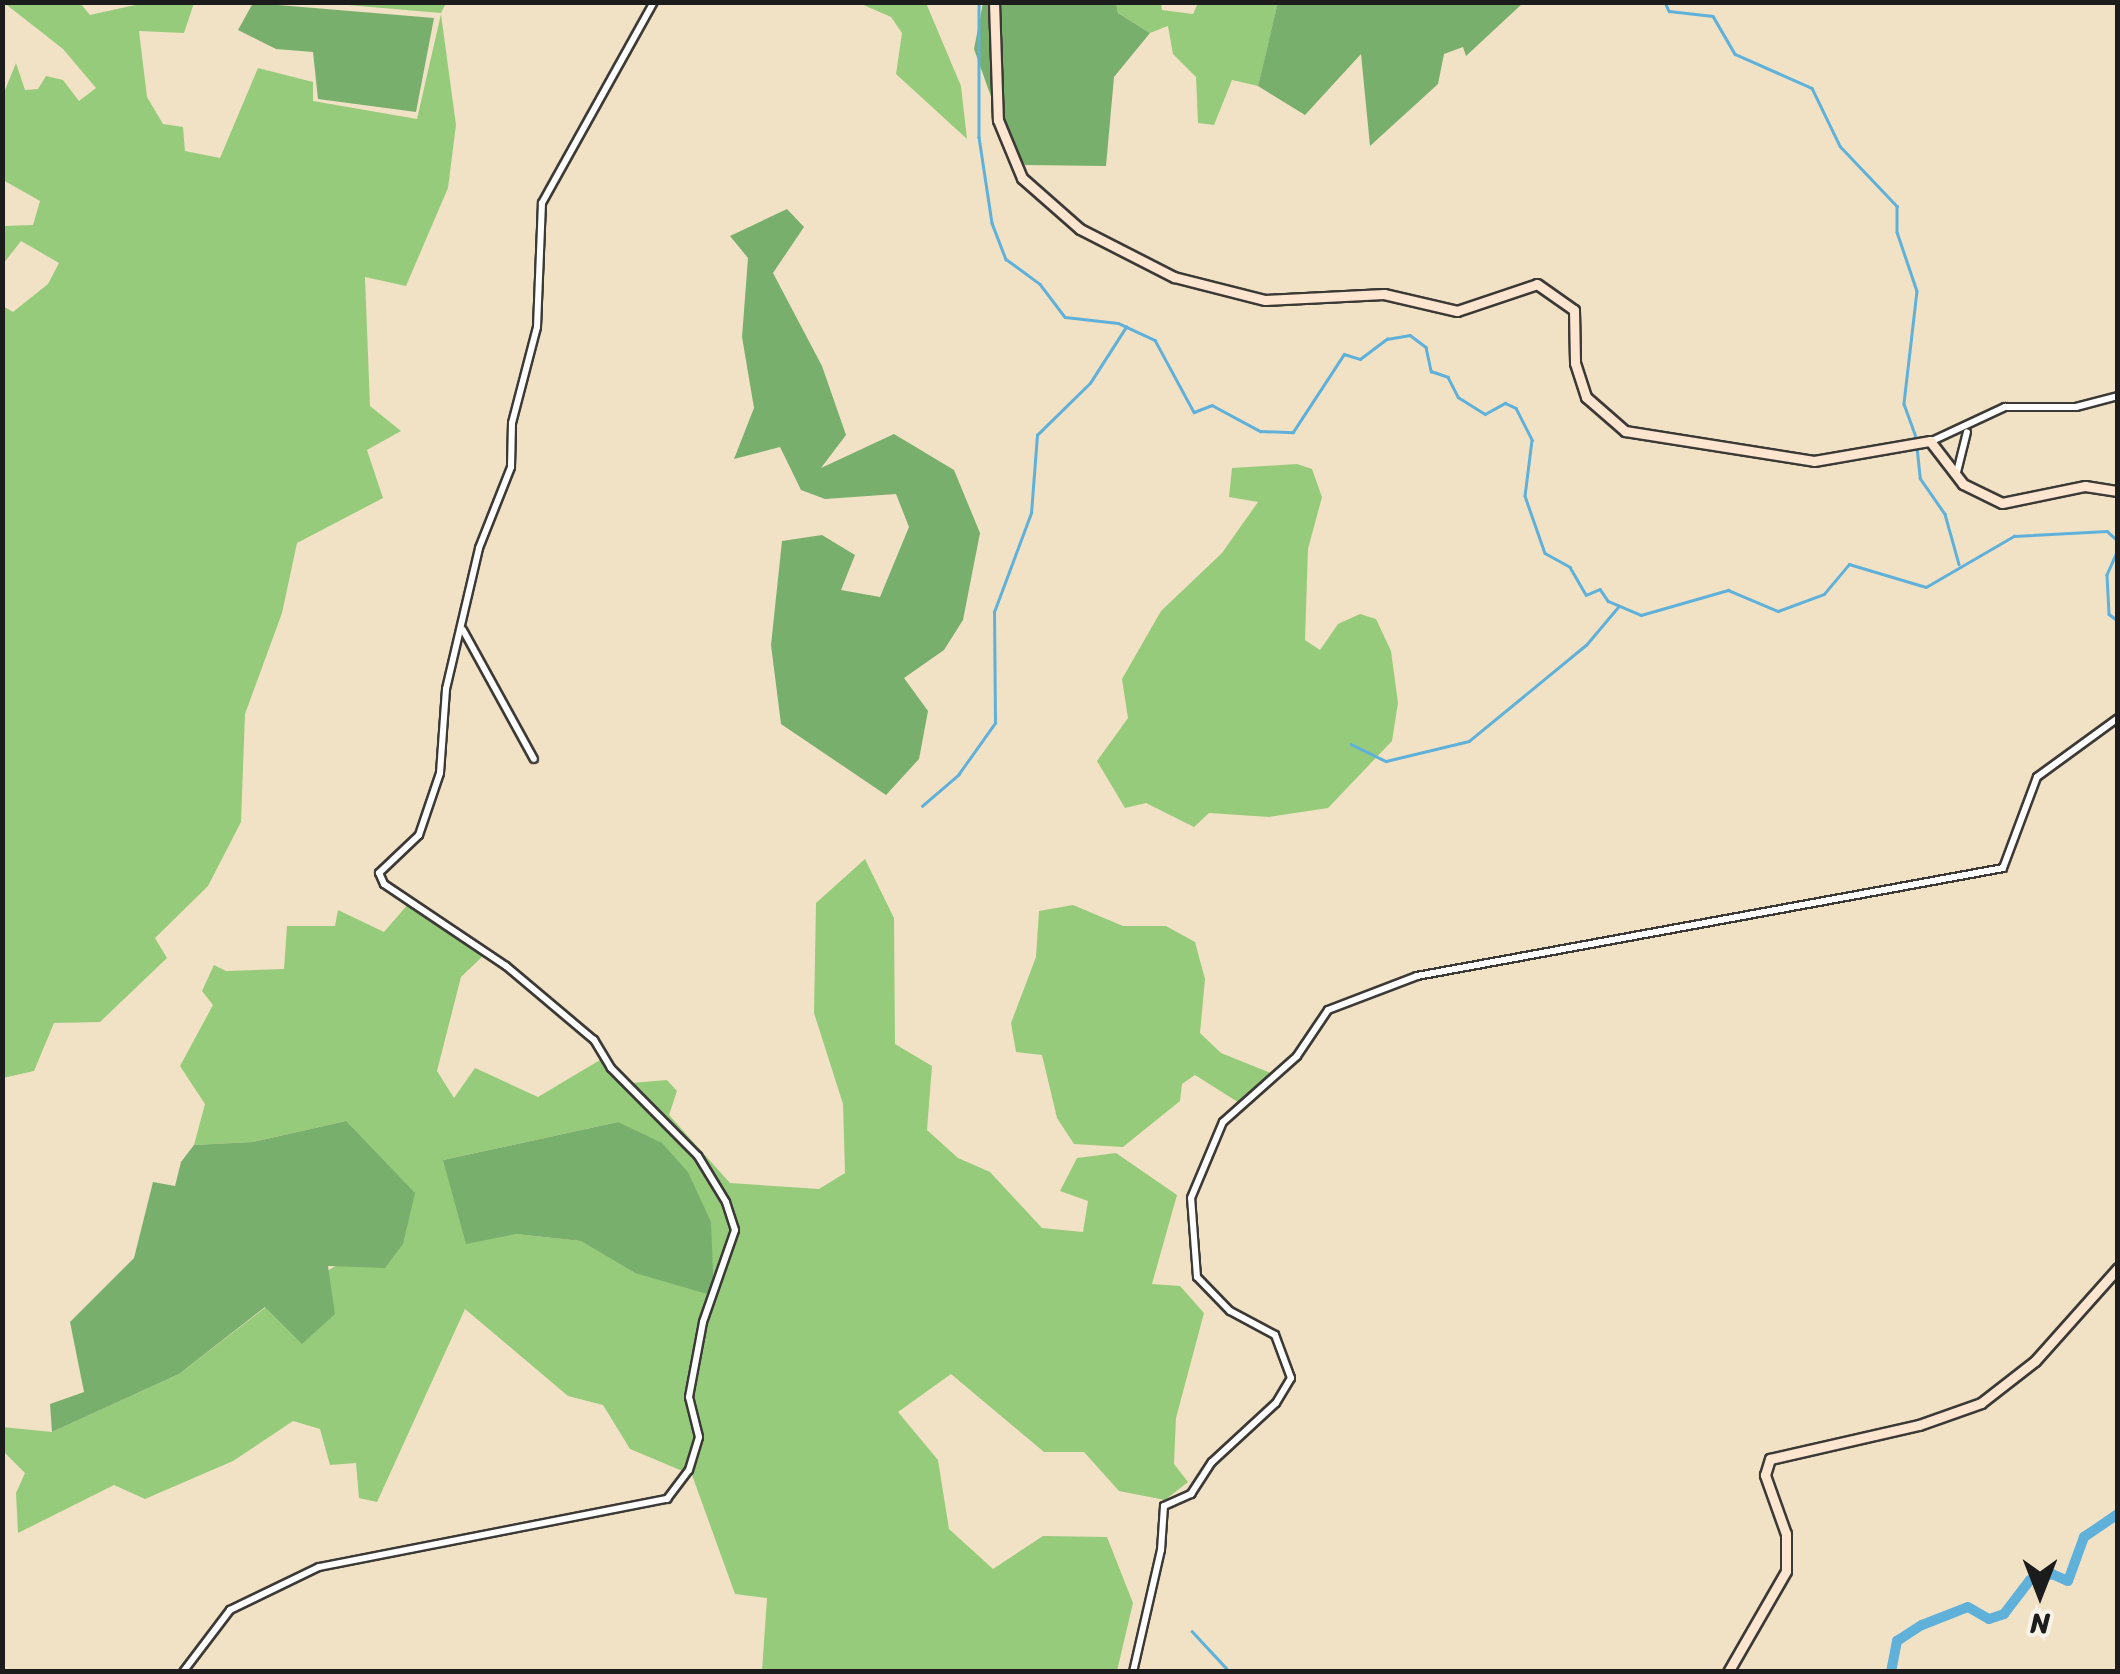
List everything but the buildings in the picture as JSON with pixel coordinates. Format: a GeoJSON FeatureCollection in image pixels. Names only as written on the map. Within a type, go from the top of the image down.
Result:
{"type":"FeatureCollection","features":[{"type":"Feature","properties":{"kind":"street"},"geometry":{"type":"LineString","coordinates":[[183,1672],[230,1610],[320,1567],[668,1499],[689,1470],[699,1437],[689,1397],[703,1322],[735,1230],[726,1202],[698,1156],[611,1068],[594,1040],[506,966],[384,884],[379,874],[418,834],[430,804],[478,548],[514,449],[512,423],[537,326],[542,203],[654,2]]}},
{"type":"Feature","properties":{"kind":"street"},"geometry":{"type":"LineString","coordinates":[[994,2],[998,120],[1012,162],[1062,216],[1140,261],[1196,285],[1269,300],[1384,294],[1465,311],[1537,284],[1574,310],[1575,363],[1586,397],[1626,431],[1814,461],[1909,442],[1928,442],[2006,407],[2076,407],[2118,396]]}},
{"type":"Feature","properties":{"kind":"street"},"geometry":{"type":"LineString","coordinates":[[1955,476],[1970,426]]}},
{"type":"Feature","properties":{"kind":"street"},"geometry":{"type":"LineString","coordinates":[[1928,442],[1955,476],[2002,503],[2086,486],[2118,491]]}},
{"type":"Feature","properties":{"kind":"street"},"geometry":{"type":"LineString","coordinates":[[462,629],[534,760]]}},
{"type":"Feature","properties":{"kind":"street"},"geometry":{"type":"LineString","coordinates":[[1133,1672],[1161,1550],[1164,1506],[1191,1494],[1212,1462],[1276,1403],[1291,1378],[1275,1335],[1230,1311],[1197,1277],[1191,1198],[1223,1122],[1297,1056],[1328,1010],[1417,976],[2003,868],[2037,777],[2118,718]]}},
{"type":"Feature","properties":{"kind":"street"},"geometry":{"type":"LineString","coordinates":[[1728,1672],[1786,1571],[1786,1534],[1765,1475],[1770,1459],[1919,1425],[1981,1403],[2035,1361],[2118,1268]]}},
{"type":"Feature","properties":{"kind":"green space"},"geometry":{"type":"Polygon","coordinates":[[[3,2],[80,3],[90,15],[144,3],[194,3],[184,33],[139,31],[147,97],[163,124],[183,127],[185,151],[220,158],[258,68],[313,82],[313,101],[417,119],[441,14],[456,125],[448,188],[406,286],[365,277],[370,406],[401,431],[367,450],[383,498],[297,543],[282,613],[245,714],[241,822],[208,886],[155,938],[167,958],[100,1022],[54,1023],[34,1071],[3,1078],[3,306],[13,312],[48,284],[59,263],[21,241],[3,264],[3,226],[33,225],[40,201],[3,180],[3,95],[16,63],[25,90],[38,89],[46,76],[63,80],[79,101],[96,88],[63,49],[3,2]]]}},
{"type":"Feature","properties":{"kind":"green space"},"geometry":{"type":"Polygon","coordinates":[[[446,2],[441,13],[324,3],[446,2]]]}},
{"type":"Feature","properties":{"kind":"green space"},"geometry":{"type":"Polygon","coordinates":[[[1278,2],[1523,3],[1466,56],[1463,47],[1444,54],[1438,84],[1370,146],[1361,54],[1305,115],[1258,86],[1278,2]]]}},
{"type":"Feature","properties":{"kind":"green space"},"geometry":{"type":"Polygon","coordinates":[[[253,3],[434,18],[416,112],[318,99],[313,52],[276,49],[238,30],[253,3]]]}},
{"type":"Feature","properties":{"kind":"green space"},"geometry":{"type":"Polygon","coordinates":[[[859,3],[926,3],[961,86],[967,139],[896,74],[902,33],[891,17],[859,3]]]}},
{"type":"Feature","properties":{"kind":"green space"},"geometry":{"type":"Polygon","coordinates":[[[983,3],[1116,3],[1118,13],[1150,33],[1114,77],[1106,166],[1025,165],[1009,147],[974,49],[983,3]]]}},
{"type":"Feature","properties":{"kind":"green space"},"geometry":{"type":"Polygon","coordinates":[[[1116,3],[1161,3],[1162,10],[1193,14],[1198,3],[1278,3],[1258,86],[1232,80],[1214,125],[1198,123],[1196,77],[1173,54],[1168,26],[1150,33],[1118,13],[1116,3]]]}},
{"type":"Feature","properties":{"kind":"green space"},"geometry":{"type":"Polygon","coordinates":[[[787,209],[804,227],[773,273],[822,366],[846,435],[821,468],[894,434],[954,470],[980,533],[963,620],[944,650],[904,678],[928,711],[919,759],[886,795],[781,724],[771,645],[782,541],[822,535],[855,555],[841,590],[880,597],[909,527],[896,494],[825,499],[801,490],[780,447],[734,459],[754,408],[742,337],[748,258],[730,236],[787,209]]]}},
{"type":"Feature","properties":{"kind":"green space"},"geometry":{"type":"Polygon","coordinates":[[[1297,464],[1312,469],[1322,497],[1308,549],[1305,640],[1320,650],[1338,624],[1360,614],[1376,619],[1391,651],[1398,703],[1392,741],[1328,808],[1269,817],[1209,813],[1194,827],[1146,803],[1125,808],[1097,761],[1128,718],[1122,679],[1161,611],[1222,553],[1258,502],[1229,497],[1232,468],[1297,464]]]}},
{"type":"Feature","properties":{"kind":"green space"},"geometry":{"type":"Polygon","coordinates":[[[865,859],[894,918],[895,1044],[932,1066],[927,1130],[958,1158],[990,1172],[1042,1228],[1083,1232],[1088,1201],[1060,1191],[1077,1158],[1116,1153],[1177,1195],[1152,1284],[1180,1286],[1204,1313],[1176,1418],[1174,1464],[1188,1482],[1165,1500],[1119,1491],[1084,1452],[1044,1452],[951,1374],[898,1412],[938,1460],[949,1529],[993,1569],[1043,1536],[1107,1537],[1133,1603],[1117,1671],[762,1671],[767,1598],[735,1594],[692,1475],[630,1449],[603,1405],[568,1396],[465,1309],[377,1502],[359,1498],[356,1463],[330,1465],[320,1429],[293,1421],[233,1461],[145,1499],[114,1485],[18,1533],[16,1493],[25,1473],[3,1451],[2,1427],[52,1432],[179,1374],[266,1307],[339,1264],[346,1121],[253,1142],[194,1145],[205,1104],[180,1066],[213,1005],[202,991],[214,965],[226,971],[284,969],[287,926],[335,926],[338,910],[384,932],[409,903],[484,955],[461,977],[437,1071],[454,1098],[475,1068],[538,1097],[600,1060],[619,1084],[667,1080],[677,1091],[669,1115],[730,1183],[819,1189],[845,1173],[843,1104],[814,1013],[816,903],[865,859]],[[618,1122],[443,1160],[516,1234],[582,1241],[635,1273],[618,1122]]]}},
{"type":"Feature","properties":{"kind":"green space"},"geometry":{"type":"Polygon","coordinates":[[[1073,905],[1123,926],[1166,926],[1195,942],[1205,979],[1200,1033],[1221,1053],[1273,1074],[1241,1104],[1195,1075],[1182,1084],[1180,1101],[1123,1147],[1074,1144],[1057,1118],[1042,1055],[1016,1052],[1011,1023],[1036,957],[1039,911],[1073,905]]]}},
{"type":"Feature","properties":{"kind":"green space"},"geometry":{"type":"Polygon","coordinates":[[[346,1121],[415,1193],[403,1244],[385,1268],[328,1266],[335,1314],[302,1344],[265,1307],[179,1374],[52,1432],[50,1404],[84,1392],[70,1322],[134,1258],[153,1182],[175,1186],[181,1162],[194,1145],[253,1142],[346,1121]]]}},
{"type":"Feature","properties":{"kind":"green space"},"geometry":{"type":"Polygon","coordinates":[[[618,1122],[662,1143],[688,1172],[711,1222],[714,1296],[635,1273],[581,1241],[516,1234],[466,1244],[443,1160],[618,1122]]]}},
{"type":"Feature","properties":{"kind":"waterway"},"geometry":{"type":"LineString","coordinates":[[979,2],[979,137],[992,223],[1006,259],[1040,284],[1065,317],[1118,323],[1155,340],[1194,412],[1212,405],[1260,431],[1293,432],[1344,354],[1360,359],[1387,339],[1410,335],[1426,347],[1431,371],[1448,377],[1458,397],[1485,414],[1505,403],[1516,408],[1532,440],[1525,496],[1545,553],[1570,567],[1586,595],[1600,589],[1608,601],[1641,615],[1728,590],[1778,611],[1824,594],[1849,564],[1926,587],[2014,536],[2107,531],[2118,541]]}},
{"type":"Feature","properties":{"kind":"waterway"},"geometry":{"type":"LineString","coordinates":[[1665,2],[1669,11],[1713,16],[1735,54],[1812,88],[1840,146],[1897,206],[1897,232],[1917,291],[1904,404],[1917,439]]}},
{"type":"Feature","properties":{"kind":"waterway"},"geometry":{"type":"LineString","coordinates":[[922,806],[958,775],[995,723],[994,612],[1031,513],[1037,435],[1090,383],[1126,327]]}},
{"type":"Feature","properties":{"kind":"waterway"},"geometry":{"type":"LineString","coordinates":[[1917,447],[1920,478],[1945,514],[1959,564]]}},
{"type":"Feature","properties":{"kind":"waterway"},"geometry":{"type":"LineString","coordinates":[[2118,550],[2107,575],[2109,614],[2118,621]]}},
{"type":"Feature","properties":{"kind":"waterway"},"geometry":{"type":"LineString","coordinates":[[1351,744],[1386,761],[1469,741],[1586,645],[1619,606]]}},
{"type":"Feature","properties":{"kind":"waterway"},"geometry":{"type":"LineString","coordinates":[[1891,1672],[1897,1641],[1922,1625],[1968,1607],[1989,1619],[2004,1614],[2030,1580],[2052,1574],[2068,1581],[2084,1537],[2118,1514]]}},
{"type":"Feature","properties":{"kind":"waterway"},"geometry":{"type":"LineString","coordinates":[[1192,1631],[1230,1672]]}}]}
